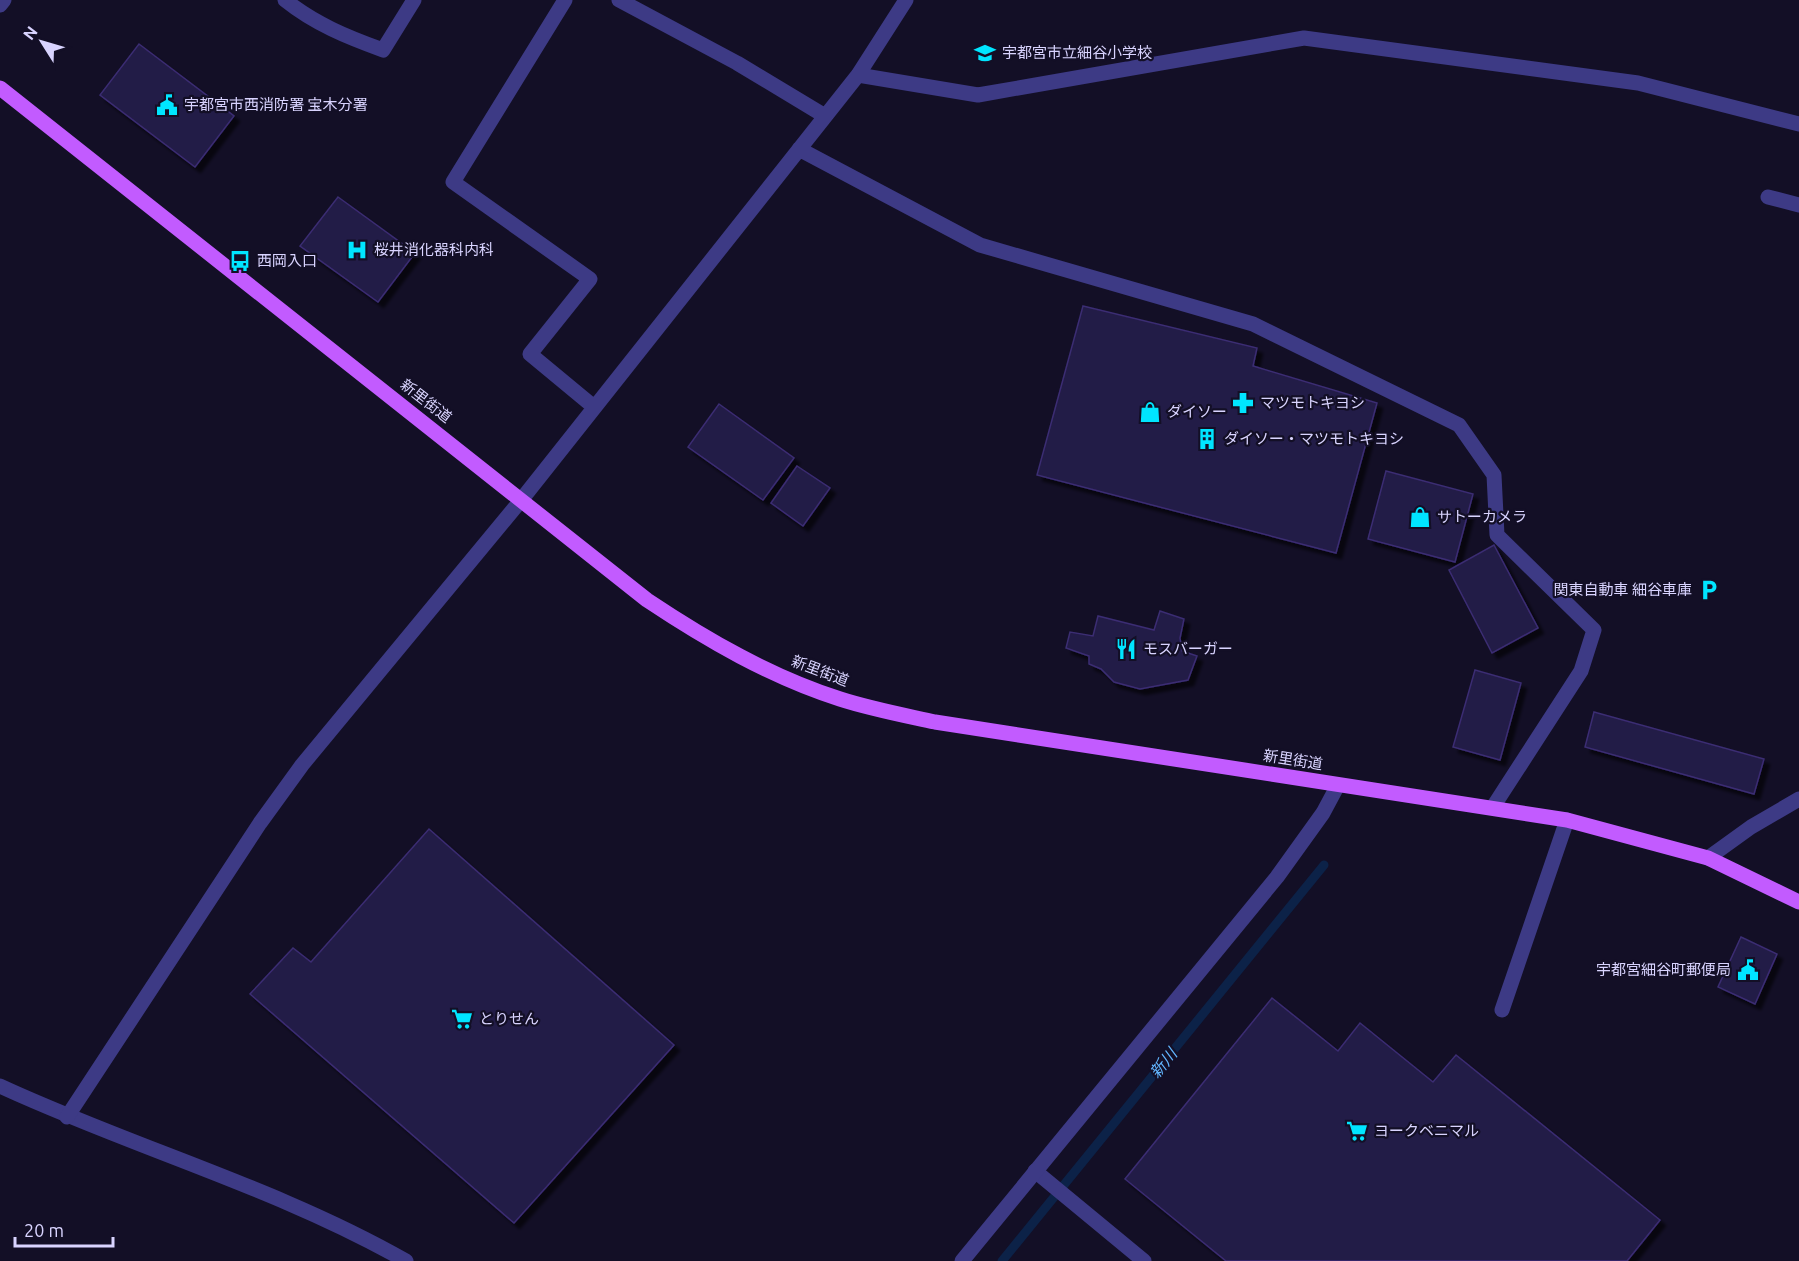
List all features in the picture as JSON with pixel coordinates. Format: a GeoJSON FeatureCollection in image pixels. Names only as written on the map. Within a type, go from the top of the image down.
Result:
{"type":"FeatureCollection","features":[{"type":"Feature","properties":{"kind":"main road","name":"新里街道"},"geometry":{"type":"LineString","coordinates":[[0,88],[647,600],[697,633],[795,682],[840,699],[946,724],[1567,820],[1708,858],[1799,902]]}},
{"type":"Feature","properties":{"kind":"street"},"geometry":{"type":"LineString","coordinates":[[0,5],[4,0]]}},
{"type":"Feature","properties":{"kind":"street"},"geometry":{"type":"LineString","coordinates":[[285,0],[305,16],[328,29],[383,50],[414,0]]}},
{"type":"Feature","properties":{"kind":"street"},"geometry":{"type":"LineString","coordinates":[[565,0],[453,182],[590,279],[530,354],[594,407]]}},
{"type":"Feature","properties":{"kind":"street"},"geometry":{"type":"LineString","coordinates":[[619,0],[737,63],[825,116]]}},
{"type":"Feature","properties":{"kind":"street"},"geometry":{"type":"LineString","coordinates":[[67,1117],[260,823],[302,765],[522,499],[858,75],[906,0]]}},
{"type":"Feature","properties":{"kind":"street"},"geometry":{"type":"LineString","coordinates":[[858,75],[978,95],[1304,38],[1638,83],[1799,124]]}},
{"type":"Feature","properties":{"kind":"street"},"geometry":{"type":"LineString","coordinates":[[799,149],[980,245],[1253,324],[1459,425],[1494,475],[1497,535],[1594,630],[1581,671],[1493,807]]}},
{"type":"Feature","properties":{"kind":"street"},"geometry":{"type":"LineString","coordinates":[[1768,197],[1799,205]]}},
{"type":"Feature","properties":{"kind":"street"},"geometry":{"type":"LineString","coordinates":[[962,1261],[1277,877],[1310,833],[1338,785]]}},
{"type":"Feature","properties":{"kind":"street"},"geometry":{"type":"LineString","coordinates":[[1708,858],[1743,832],[1799,799]]}},
{"type":"Feature","properties":{"kind":"street"},"geometry":{"type":"LineString","coordinates":[[1502,1010],[1567,820]]}},
{"type":"Feature","properties":{"kind":"street"},"geometry":{"type":"LineString","coordinates":[[0,1086],[67,1117],[295,1205],[359,1234],[406,1261]]}},
{"type":"Feature","properties":{"kind":"street"},"geometry":{"type":"LineString","coordinates":[[1035,1172],[1144,1261]]}},
{"type":"Feature","properties":{"kind":"building","name":"宇都宮市西消防署 宝木分署"},"geometry":{"type":"Polygon","coordinates":[[[139,44],[234,116],[195,167],[100,95],[139,44]]]}},
{"type":"Feature","properties":{"kind":"building","name":"桜井消化器科内科"},"geometry":{"type":"Polygon","coordinates":[[[338,197],[415,253],[378,302],[300,246],[338,197]]]}},
{"type":"Feature","properties":{"kind":"building","name":"ダイソー・マツモトキヨシ"},"geometry":{"type":"Polygon","coordinates":[[[1083,306],[1257,348],[1253,366],[1377,403],[1336,553],[1037,475],[1083,306]]]}},
{"type":"Feature","properties":{"kind":"building"},"geometry":{"type":"Polygon","coordinates":[[[719,404],[794,458],[763,500],[688,447],[719,404]]]}},
{"type":"Feature","properties":{"kind":"building"},"geometry":{"type":"Polygon","coordinates":[[[797,466],[830,488],[803,526],[771,503],[797,466]]]}},
{"type":"Feature","properties":{"kind":"building","name":"サトーカメラ"},"geometry":{"type":"Polygon","coordinates":[[[1386,471],[1473,494],[1455,562],[1368,539],[1386,471]]]}},
{"type":"Feature","properties":{"kind":"building"},"geometry":{"type":"Polygon","coordinates":[[[1494,545],[1538,628],[1492,653],[1449,570],[1494,545]]]}},
{"type":"Feature","properties":{"kind":"building","name":"モスバーガー"},"geometry":{"type":"Polygon","coordinates":[[[1160,611],[1184,619],[1180,638],[1182,651],[1197,656],[1188,680],[1140,689],[1114,682],[1101,669],[1089,664],[1089,656],[1066,648],[1070,632],[1093,636],[1098,616],[1154,630],[1160,611]]]}},
{"type":"Feature","properties":{"kind":"building"},"geometry":{"type":"Polygon","coordinates":[[[1475,670],[1521,683],[1500,760],[1453,747],[1475,670]]]}},
{"type":"Feature","properties":{"kind":"building"},"geometry":{"type":"Polygon","coordinates":[[[1594,712],[1764,759],[1754,794],[1585,747],[1594,712]]]}},
{"type":"Feature","properties":{"kind":"building","name":"とりせん"},"geometry":{"type":"Polygon","coordinates":[[[429,829],[674,1045],[514,1223],[250,994],[293,948],[311,962],[429,829]]]}},
{"type":"Feature","properties":{"kind":"building","name":"宇都宮細谷町郵便局"},"geometry":{"type":"Polygon","coordinates":[[[1741,937],[1777,954],[1755,1004],[1718,987],[1741,937]]]}},
{"type":"Feature","properties":{"kind":"building","name":"ヨークベニマル"},"geometry":{"type":"Polygon","coordinates":[[[1272,998],[1338,1051],[1360,1023],[1433,1082],[1456,1055],[1660,1220],[1627,1261],[1226,1261],[1125,1179],[1272,998]]]}},
{"type":"Feature","properties":{"kind":"waterway","name":"新川"},"geometry":{"type":"LineString","coordinates":[[1002,1261],[1324,865]]}},
{"type":"Feature","properties":{"kind":"place","name":"宇都宮市立細谷小学校"},"geometry":{"type":"Point","coordinates":[985,53]}},
{"type":"Feature","properties":{"kind":"place","name":"宇都宮市西消防署 宝木分署"},"geometry":{"type":"Point","coordinates":[167,105]}},
{"type":"Feature","properties":{"kind":"place","name":"桜井消化器科内科"},"geometry":{"type":"Point","coordinates":[357,250]}},
{"type":"Feature","properties":{"kind":"place","name":"西岡入口"},"geometry":{"type":"Point","coordinates":[240,261]}},
{"type":"Feature","properties":{"kind":"place","name":"マツモトキヨシ"},"geometry":{"type":"Point","coordinates":[1243,403]}},
{"type":"Feature","properties":{"kind":"place","name":"ダイソー"},"geometry":{"type":"Point","coordinates":[1150,412]}},
{"type":"Feature","properties":{"kind":"place","name":"ダイソー・マツモトキヨシ"},"geometry":{"type":"Point","coordinates":[1207,439]}},
{"type":"Feature","properties":{"kind":"place","name":"サトーカメラ"},"geometry":{"type":"Point","coordinates":[1420,517]}},
{"type":"Feature","properties":{"kind":"place","name":"関東自動車 細谷車庫"},"geometry":{"type":"Point","coordinates":[1709,590]}},
{"type":"Feature","properties":{"kind":"place","name":"モスバーガー"},"geometry":{"type":"Point","coordinates":[1126,649]}},
{"type":"Feature","properties":{"kind":"place","name":"宇都宮細谷町郵便局"},"geometry":{"type":"Point","coordinates":[1748,970]}},
{"type":"Feature","properties":{"kind":"place","name":"とりせん"},"geometry":{"type":"Point","coordinates":[462,1019]}},
{"type":"Feature","properties":{"kind":"place","name":"ヨークベニマル"},"geometry":{"type":"Point","coordinates":[1357,1131]}}]}
